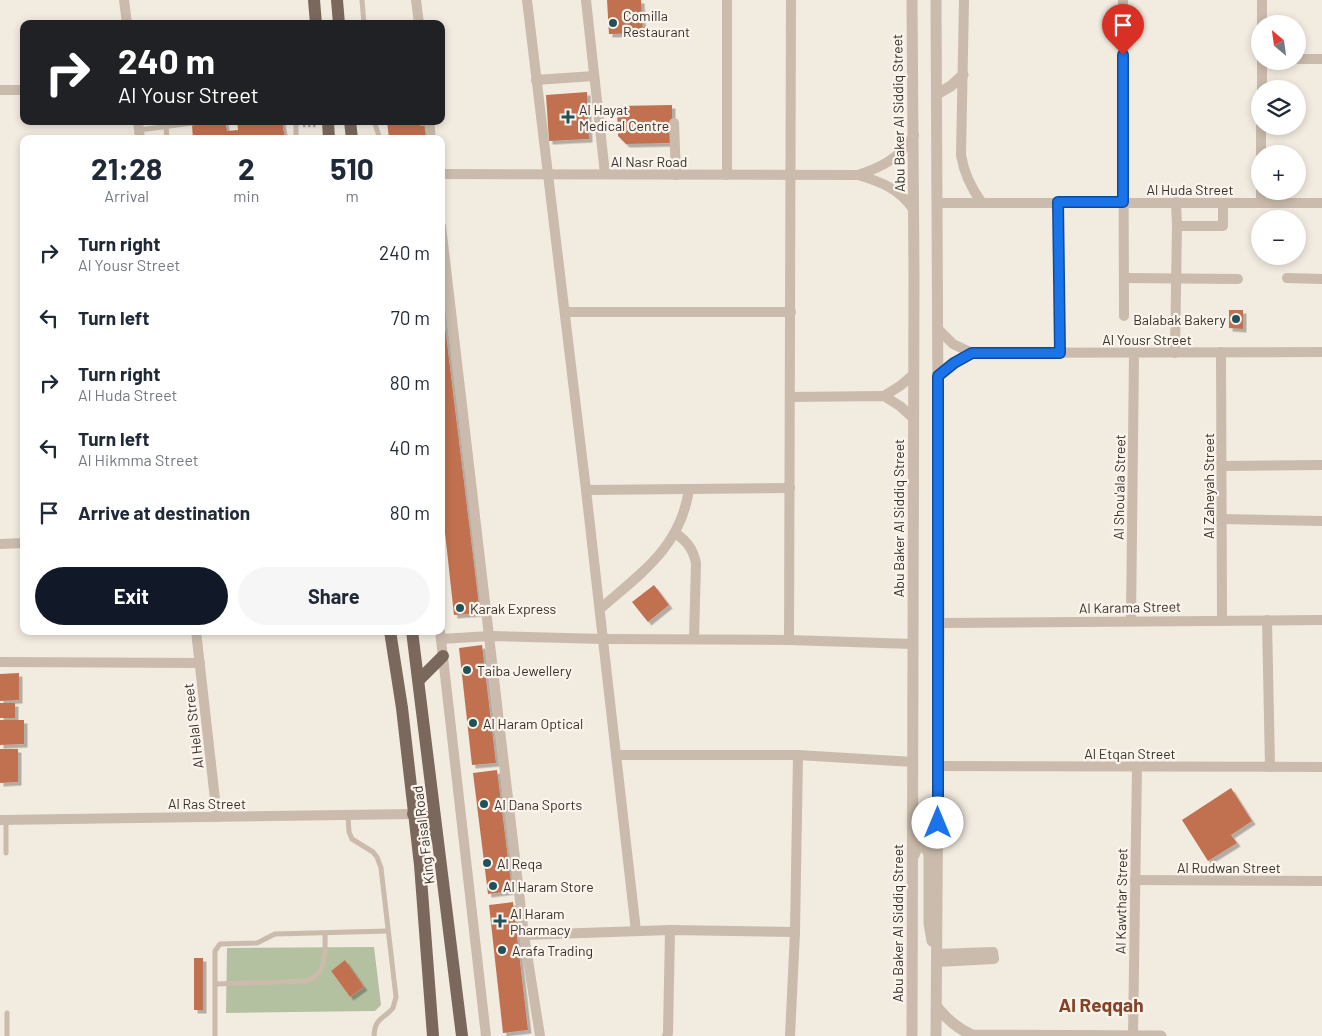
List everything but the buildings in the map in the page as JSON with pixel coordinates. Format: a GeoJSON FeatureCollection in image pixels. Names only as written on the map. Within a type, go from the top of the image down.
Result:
{"type":"FeatureCollection","features":[{"type":"Feature","properties":{"kind":"main road"},"geometry":{"type":"LineString","coordinates":[[314,0],[316,20]]}},
{"type":"Feature","properties":{"kind":"main road"},"geometry":{"type":"LineString","coordinates":[[337,0],[339,20]]}},
{"type":"Feature","properties":{"kind":"main road","name":"King Faisal Road"},"geometry":{"type":"LineString","coordinates":[[391,635],[402,708],[420,865],[433,1036]]}},
{"type":"Feature","properties":{"kind":"main road","name":"King Faisal Road"},"geometry":{"type":"LineString","coordinates":[[413,635],[462,1036]]}},
{"type":"Feature","properties":{"kind":"main road"},"geometry":{"type":"LineString","coordinates":[[419,680],[443,656]]}},
{"type":"Feature","properties":{"kind":"main road"},"geometry":{"type":"LineString","coordinates":[[413,814],[423,815],[427,819],[445,956],[460,1019]]}},
{"type":"Feature","properties":{"kind":"street"},"geometry":{"type":"LineString","coordinates":[[124,0],[126,20]]}},
{"type":"Feature","properties":{"kind":"street"},"geometry":{"type":"LineString","coordinates":[[416,0],[418,20]]}},
{"type":"Feature","properties":{"kind":"street"},"geometry":{"type":"LineString","coordinates":[[527,0],[586,490],[636,931]]}},
{"type":"Feature","properties":{"kind":"street"},"geometry":{"type":"LineString","coordinates":[[586,0],[605,174]]}},
{"type":"Feature","properties":{"kind":"street"},"geometry":{"type":"LineString","coordinates":[[727,0],[727,175]]}},
{"type":"Feature","properties":{"kind":"street"},"geometry":{"type":"LineString","coordinates":[[789,640],[792,175],[791,0]]}},
{"type":"Feature","properties":{"kind":"street","name":"Abu Baker Al Siddiq Street"},"geometry":{"type":"LineString","coordinates":[[912,0],[914,134],[912,1036]]}},
{"type":"Feature","properties":{"kind":"street"},"geometry":{"type":"LineString","coordinates":[[936,0],[939,623],[936,1036]]}},
{"type":"Feature","properties":{"kind":"street"},"geometry":{"type":"LineString","coordinates":[[964,0],[961,145],[963,166],[970,186],[982,203]]}},
{"type":"Feature","properties":{"kind":"street"},"geometry":{"type":"LineString","coordinates":[[1123,0],[1124,316]]}},
{"type":"Feature","properties":{"kind":"street"},"geometry":{"type":"LineString","coordinates":[[1262,0],[1262,15]]}},
{"type":"Feature","properties":{"kind":"street"},"geometry":{"type":"LineString","coordinates":[[1306,59],[1322,59]]}},
{"type":"Feature","properties":{"kind":"street"},"geometry":{"type":"LineString","coordinates":[[937,94],[951,86],[963,75]]}},
{"type":"Feature","properties":{"kind":"street"},"geometry":{"type":"LineString","coordinates":[[536,80],[594,76]]}},
{"type":"Feature","properties":{"kind":"street"},"geometry":{"type":"LineString","coordinates":[[0,90],[20,90]]}},
{"type":"Feature","properties":{"kind":"street"},"geometry":{"type":"LineString","coordinates":[[674,123],[676,175]]}},
{"type":"Feature","properties":{"kind":"street","name":"Al Nasr Road"},"geometry":{"type":"LineString","coordinates":[[858,175],[894,159],[906,147],[914,134]]}},
{"type":"Feature","properties":{"kind":"street","name":"Al Nasr Road"},"geometry":{"type":"LineString","coordinates":[[445,174],[858,175],[893,188],[914,210]]}},
{"type":"Feature","properties":{"kind":"street"},"geometry":{"type":"LineString","coordinates":[[1058,202],[1060,353]]}},
{"type":"Feature","properties":{"kind":"street"},"geometry":{"type":"LineString","coordinates":[[1175,353],[1176,202]]}},
{"type":"Feature","properties":{"kind":"street","name":"Al Huda Street"},"geometry":{"type":"LineString","coordinates":[[938,203],[1322,203]]}},
{"type":"Feature","properties":{"kind":"street"},"geometry":{"type":"LineString","coordinates":[[1177,226],[1223,226],[1223,203]]}},
{"type":"Feature","properties":{"kind":"street"},"geometry":{"type":"LineString","coordinates":[[445,259],[524,935],[540,1036]]}},
{"type":"Feature","properties":{"kind":"street"},"geometry":{"type":"LineString","coordinates":[[1124,278],[1238,279]]}},
{"type":"Feature","properties":{"kind":"street"},"geometry":{"type":"LineString","coordinates":[[1287,278],[1322,278]]}},
{"type":"Feature","properties":{"kind":"street"},"geometry":{"type":"LineString","coordinates":[[565,312],[791,312]]}},
{"type":"Feature","properties":{"kind":"street","name":"Al Yousr Street"},"geometry":{"type":"LineString","coordinates":[[938,329],[953,344],[972,353],[1322,352]]}},
{"type":"Feature","properties":{"kind":"street","name":"Al Zaheyah Street"},"geometry":{"type":"LineString","coordinates":[[1221,352],[1222,620]]}},
{"type":"Feature","properties":{"kind":"street"},"geometry":{"type":"LineString","coordinates":[[938,376],[954,363],[972,353]]}},
{"type":"Feature","properties":{"kind":"street","name":"Al Shou'ala Street"},"geometry":{"type":"LineString","coordinates":[[1131,620],[1134,353]]}},
{"type":"Feature","properties":{"kind":"street"},"geometry":{"type":"LineString","coordinates":[[790,397],[884,396],[914,374]]}},
{"type":"Feature","properties":{"kind":"street"},"geometry":{"type":"LineString","coordinates":[[884,396],[900,406],[913,418]]}},
{"type":"Feature","properties":{"kind":"street"},"geometry":{"type":"LineString","coordinates":[[1222,466],[1322,465]]}},
{"type":"Feature","properties":{"kind":"street"},"geometry":{"type":"LineString","coordinates":[[586,490],[790,488]]}},
{"type":"Feature","properties":{"kind":"street"},"geometry":{"type":"LineString","coordinates":[[600,610],[653,561],[675,534],[684,512],[689,489]]}},
{"type":"Feature","properties":{"kind":"street"},"geometry":{"type":"LineString","coordinates":[[1221,519],[1322,521]]}},
{"type":"Feature","properties":{"kind":"street"},"geometry":{"type":"LineString","coordinates":[[675,534],[688,544],[696,563],[694,639]]}},
{"type":"Feature","properties":{"kind":"street"},"geometry":{"type":"LineString","coordinates":[[0,544],[20,543]]}},
{"type":"Feature","properties":{"kind":"street"},"geometry":{"type":"LineString","coordinates":[[1267,620],[1270,767]]}},
{"type":"Feature","properties":{"kind":"street","name":"Al Karama Street"},"geometry":{"type":"LineString","coordinates":[[939,623],[1322,620]]}},
{"type":"Feature","properties":{"kind":"street","name":"Al Helal Street"},"geometry":{"type":"LineString","coordinates":[[196,635],[218,817]]}},
{"type":"Feature","properties":{"kind":"street"},"geometry":{"type":"LineString","coordinates":[[486,1036],[440,635],[603,639],[789,640],[913,644]]}},
{"type":"Feature","properties":{"kind":"street"},"geometry":{"type":"LineString","coordinates":[[0,662],[200,663]]}},
{"type":"Feature","properties":{"kind":"street"},"geometry":{"type":"LineString","coordinates":[[616,755],[798,755],[913,762]]}},
{"type":"Feature","properties":{"kind":"street"},"geometry":{"type":"LineString","coordinates":[[790,1036],[798,755]]}},
{"type":"Feature","properties":{"kind":"street","name":"Al Etqan Street"},"geometry":{"type":"LineString","coordinates":[[938,766],[1322,767]]}},
{"type":"Feature","properties":{"kind":"street","name":"Al Kawthar Street"},"geometry":{"type":"LineString","coordinates":[[1133,1036],[1137,767]]}},
{"type":"Feature","properties":{"kind":"street","name":"Al Ras Street"},"geometry":{"type":"LineString","coordinates":[[3,820],[413,814]]}},
{"type":"Feature","properties":{"kind":"street"},"geometry":{"type":"LineString","coordinates":[[913,859],[918,846],[925,847],[929,854],[928,924],[937,961]]}},
{"type":"Feature","properties":{"kind":"street","name":"Al Rudwan Street"},"geometry":{"type":"LineString","coordinates":[[1135,880],[1322,881]]}},
{"type":"Feature","properties":{"kind":"street"},"geometry":{"type":"LineString","coordinates":[[524,935],[670,930],[794,932]]}},
{"type":"Feature","properties":{"kind":"street"},"geometry":{"type":"LineString","coordinates":[[667,1036],[670,930]]}},
{"type":"Feature","properties":{"kind":"street"},"geometry":{"type":"LineString","coordinates":[[937,1007],[951,1023],[971,1036],[1161,1036]]}},
{"type":"Feature","properties":{"kind":"lane"},"geometry":{"type":"LineString","coordinates":[[362,0],[364,20]]}},
{"type":"Feature","properties":{"kind":"lane"},"geometry":{"type":"LineString","coordinates":[[139,130],[180,125]]}},
{"type":"Feature","properties":{"kind":"lane"},"geometry":{"type":"LineString","coordinates":[[166,127],[167,135]]}},
{"type":"Feature","properties":{"kind":"lane"},"geometry":{"type":"LineString","coordinates":[[348,816],[349,832],[352,839],[369,848],[380,862],[396,1003],[390,1012],[378,1020],[374,1036]]}},
{"type":"Feature","properties":{"kind":"lane"},"geometry":{"type":"LineString","coordinates":[[3,820],[6,852]]}},
{"type":"Feature","properties":{"kind":"lane"},"geometry":{"type":"LineString","coordinates":[[215,1036],[215,951],[220,944],[257,943],[274,934],[388,931]]}},
{"type":"Feature","properties":{"kind":"lane"},"geometry":{"type":"LineString","coordinates":[[215,984],[307,982],[319,974],[322,969],[325,956],[325,933]]}},
{"type":"Feature","properties":{"kind":"lane"},"geometry":{"type":"LineString","coordinates":[[7,1013],[7,1036]]}},
{"type":"Feature","properties":{"kind":"path"},"geometry":{"type":"LineString","coordinates":[[301,125],[305,127],[316,126],[316,129],[328,129]]}},
{"type":"Feature","properties":{"kind":"green space"},"geometry":{"type":"Polygon","coordinates":[[[374,947],[381,1005],[375,1011],[226,1013],[227,948],[374,947]],[[345,961],[331,971],[350,997],[364,987],[345,961]]]}},
{"type":"Feature","properties":{"kind":"place","name":"Comilla Restaurant"},"geometry":{"type":"Point","coordinates":[613,23]}},
{"type":"Feature","properties":{"kind":"place","name":"Al Hayat Medical Centre"},"geometry":{"type":"Point","coordinates":[568,117]}},
{"type":"Feature","properties":{"kind":"place","name":"Balabak Bakery"},"geometry":{"type":"Point","coordinates":[1236,319]}},
{"type":"Feature","properties":{"kind":"place","name":"Karak Express"},"geometry":{"type":"Point","coordinates":[460,608]}},
{"type":"Feature","properties":{"kind":"place","name":"Taiba Jewellery"},"geometry":{"type":"Point","coordinates":[467,670]}},
{"type":"Feature","properties":{"kind":"place","name":"Al Haram Optical"},"geometry":{"type":"Point","coordinates":[473,723]}},
{"type":"Feature","properties":{"kind":"place","name":"Al Dana Sports"},"geometry":{"type":"Point","coordinates":[484,804]}},
{"type":"Feature","properties":{"kind":"place","name":"Al Reqa"},"geometry":{"type":"Point","coordinates":[487,863]}},
{"type":"Feature","properties":{"kind":"place","name":"Al Haram Store"},"geometry":{"type":"Point","coordinates":[493,886]}},
{"type":"Feature","properties":{"kind":"place","name":"Al Haram Pharmacy"},"geometry":{"type":"Point","coordinates":[500,921]}},
{"type":"Feature","properties":{"kind":"place","name":"Arafa Trading"},"geometry":{"type":"Point","coordinates":[502,950]}},
{"type":"Feature","properties":{"kind":"district","name":"Al Reqqah"},"geometry":{"type":"Point","coordinates":[1101,1004]}},
{"type":"Feature","properties":{"kind":"route"},"geometry":{"type":"LineString","coordinates":[[938,823],[938,376],[954,363],[972,353],[1060,353],[1058,202],[1123,202],[1123,55]]}}]}
